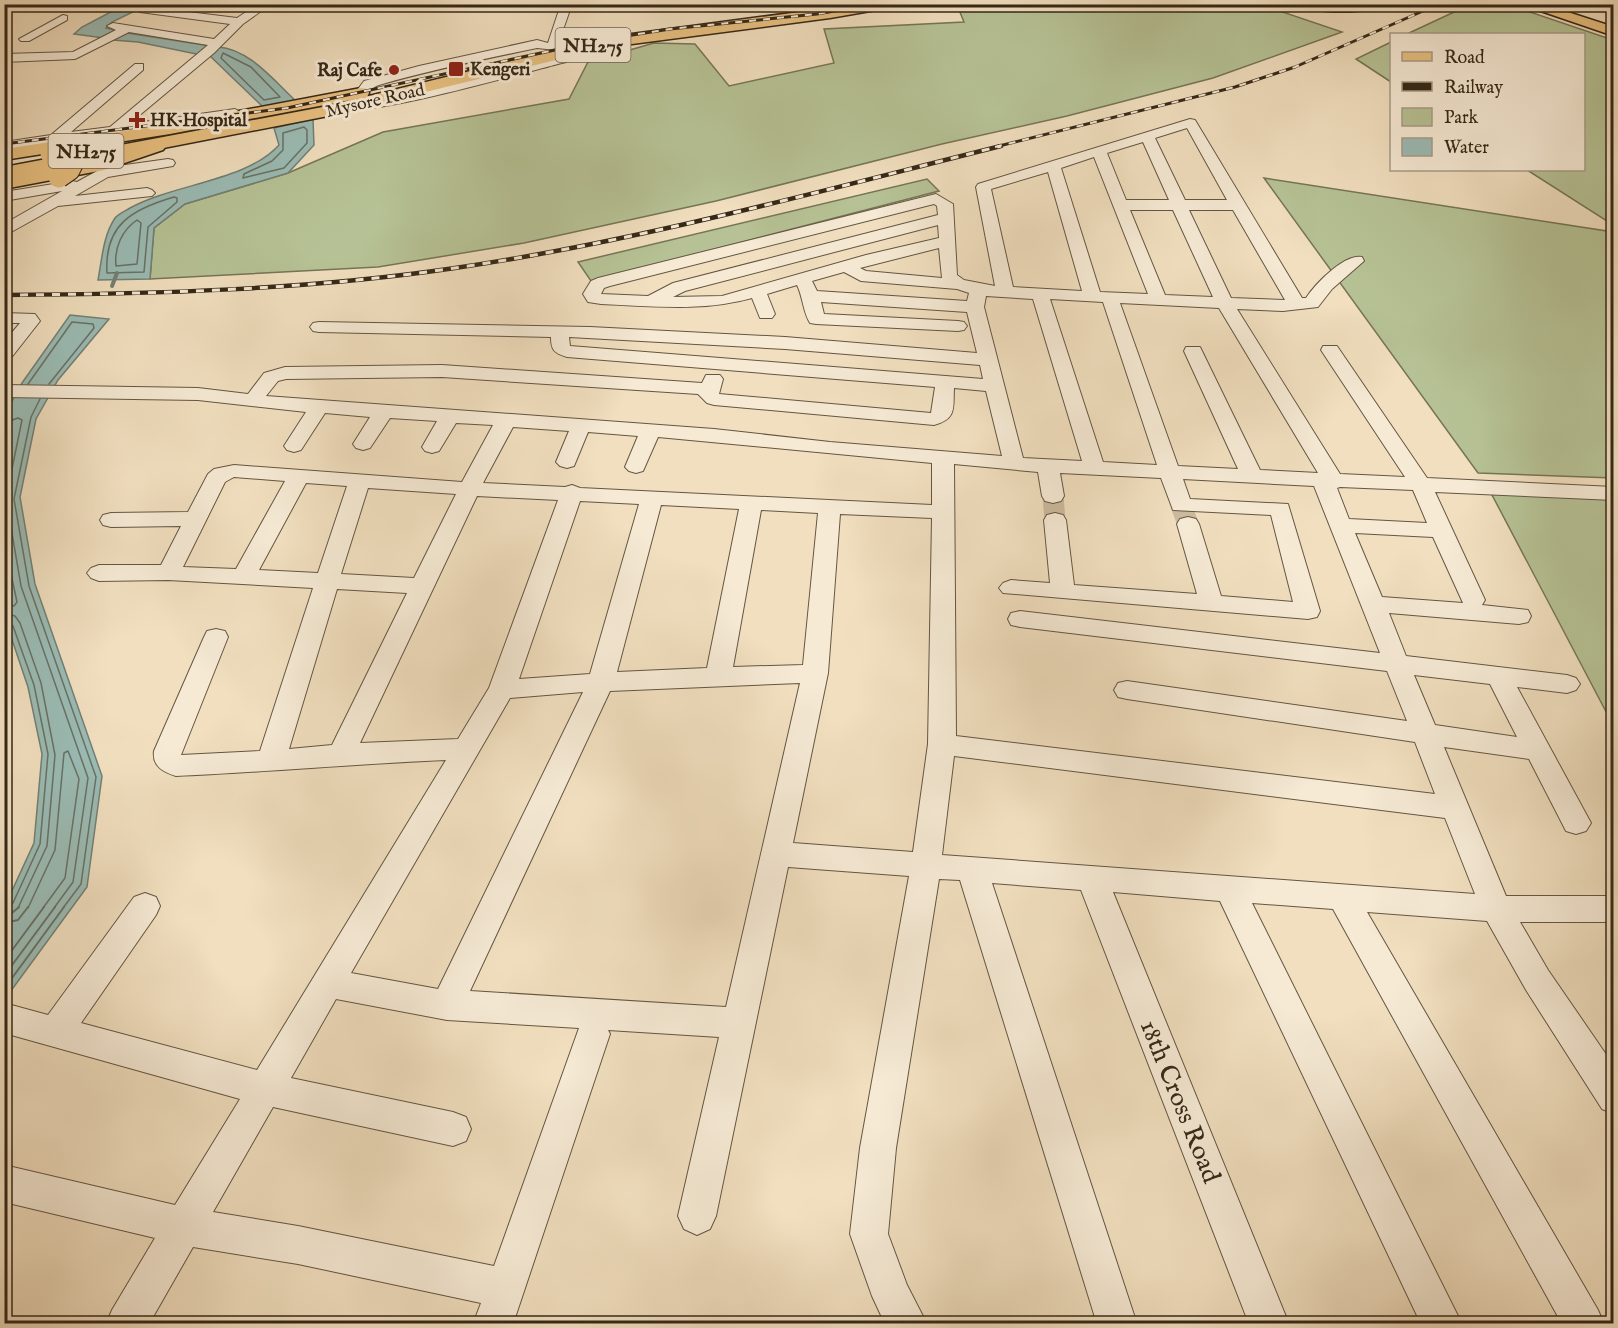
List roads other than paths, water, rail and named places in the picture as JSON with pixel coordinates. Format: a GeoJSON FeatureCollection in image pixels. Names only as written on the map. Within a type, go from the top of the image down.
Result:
{"type":"FeatureCollection","features":[{"type":"Feature","properties":{"kind":"main road","name":"Mysore Road"},"geometry":{"type":"LineString","coordinates":[[4,173],[161,145],[361,93],[552,47],[637,30],[816,12],[856,4]]}},
{"type":"Feature","properties":{"kind":"main road","name":"Mysore Road"},"geometry":{"type":"LineString","coordinates":[[4,166],[287,113],[347,107],[577,49],[662,34],[830,14],[888,4]]}},
{"type":"Feature","properties":{"kind":"main road"},"geometry":{"type":"LineString","coordinates":[[1308,4],[1348,8],[1375,4]]}},
{"type":"Feature","properties":{"kind":"main road"},"geometry":{"type":"LineString","coordinates":[[1527,4],[1614,32]]}},
{"type":"Feature","properties":{"kind":"main road"},"geometry":{"type":"LineString","coordinates":[[1552,4],[1614,24]]}},
{"type":"Feature","properties":{"kind":"main road"},"geometry":{"type":"LineString","coordinates":[[4,155],[287,113]]}},
{"type":"Feature","properties":{"kind":"main road"},"geometry":{"type":"LineString","coordinates":[[4,183],[104,168],[161,145]]}},
{"type":"Feature","properties":{"kind":"main road"},"geometry":{"type":"LineString","coordinates":[[4,159],[51,154],[63,156],[72,164],[69,170],[58,177],[38,184],[4,190]]}},
{"type":"Feature","properties":{"kind":"street"},"geometry":{"type":"LineString","coordinates":[[150,32],[194,4]]}},
{"type":"Feature","properties":{"kind":"street"},"geometry":{"type":"LineString","coordinates":[[552,47],[567,4]]}},
{"type":"Feature","properties":{"kind":"street"},"geometry":{"type":"LineString","coordinates":[[210,49],[150,32],[122,31],[111,25],[145,7],[175,14],[239,22]]}},
{"type":"Feature","properties":{"kind":"street"},"geometry":{"type":"LineString","coordinates":[[237,7],[262,7]]}},
{"type":"Feature","properties":{"kind":"street"},"geometry":{"type":"LineString","coordinates":[[114,130],[239,22],[262,7]]}},
{"type":"Feature","properties":{"kind":"street"},"geometry":{"type":"LineString","coordinates":[[7,57],[29,42],[19,39],[63,18]]}},
{"type":"Feature","properties":{"kind":"street"},"geometry":{"type":"LineString","coordinates":[[7,57],[75,55],[122,31]]}},
{"type":"Feature","properties":{"kind":"street"},"geometry":{"type":"LineString","coordinates":[[56,138],[139,67]]}},
{"type":"Feature","properties":{"kind":"street"},"geometry":{"type":"LineString","coordinates":[[4,146],[114,130],[287,113]]}},
{"type":"Feature","properties":{"kind":"street"},"geometry":{"type":"LineString","coordinates":[[1005,292],[982,187],[1190,123],[1294,300],[1292,304]]}},
{"type":"Feature","properties":{"kind":"street"},"geometry":{"type":"LineString","coordinates":[[1147,136],[1225,304],[1329,481],[1340,525],[1457,808],[1496,909],[1537,980],[1614,1097]]}},
{"type":"Feature","properties":{"kind":"street"},"geometry":{"type":"LineString","coordinates":[[1099,151],[1159,301]]}},
{"type":"Feature","properties":{"kind":"street"},"geometry":{"type":"LineString","coordinates":[[4,231],[88,182],[104,168],[168,163]]}},
{"type":"Feature","properties":{"kind":"street"},"geometry":{"type":"LineString","coordinates":[[1011,588],[1308,610],[1280,509],[1181,505],[1101,298],[1053,165]]}},
{"type":"Feature","properties":{"kind":"street"},"geometry":{"type":"LineString","coordinates":[[4,197],[88,182]]}},
{"type":"Feature","properties":{"kind":"street"},"geometry":{"type":"LineString","coordinates":[[52,203],[147,193]]}},
{"type":"Feature","properties":{"kind":"street"},"geometry":{"type":"LineString","coordinates":[[651,301],[666,291],[985,198]]}},
{"type":"Feature","properties":{"kind":"street"},"geometry":{"type":"LineString","coordinates":[[1014,463],[976,299],[949,276],[946,211],[936,199],[928,199],[604,282],[597,285],[592,294],[594,298],[601,299],[708,303],[758,292],[807,288],[976,299],[1005,292],[1283,306],[1312,303],[1325,284],[1356,261]]}},
{"type":"Feature","properties":{"kind":"street"},"geometry":{"type":"LineString","coordinates":[[1120,205],[1237,205]]}},
{"type":"Feature","properties":{"kind":"street"},"geometry":{"type":"LineString","coordinates":[[807,288],[848,267],[948,241]]}},
{"type":"Feature","properties":{"kind":"street"},"geometry":{"type":"LineString","coordinates":[[882,257],[949,261]]}},
{"type":"Feature","properties":{"kind":"street"},"geometry":{"type":"LineString","coordinates":[[848,267],[861,276],[958,284]]}},
{"type":"Feature","properties":{"kind":"street"},"geometry":{"type":"LineString","coordinates":[[807,288],[816,319],[958,326]]}},
{"type":"Feature","properties":{"kind":"street"},"geometry":{"type":"LineString","coordinates":[[758,292],[766,314]]}},
{"type":"Feature","properties":{"kind":"street"},"geometry":{"type":"LineString","coordinates":[[1040,294],[1094,467]]}},
{"type":"Feature","properties":{"kind":"street"},"geometry":{"type":"LineString","coordinates":[[4,318],[29,318],[31,321],[5,353]]}},
{"type":"Feature","properties":{"kind":"street"},"geometry":{"type":"LineString","coordinates":[[319,327],[560,331],[785,343],[989,360]]}},
{"type":"Feature","properties":{"kind":"street"},"geometry":{"type":"LineString","coordinates":[[560,331],[560,348],[567,351],[995,386]]}},
{"type":"Feature","properties":{"kind":"street"},"geometry":{"type":"LineString","coordinates":[[1192,351],[1252,476]]}},
{"type":"Feature","properties":{"kind":"street"},"geometry":{"type":"LineString","coordinates":[[1330,351],[1421,485],[1473,600]]}},
{"type":"Feature","properties":{"kind":"street"},"geometry":{"type":"LineString","coordinates":[[718,363],[708,394],[714,399],[934,419],[942,415],[945,382]]}},
{"type":"Feature","properties":{"kind":"street"},"geometry":{"type":"LineString","coordinates":[[253,400],[271,377],[285,373],[442,371],[710,389]]}},
{"type":"Feature","properties":{"kind":"street"},"geometry":{"type":"LineString","coordinates":[[4,391],[184,393],[319,407],[651,430],[943,458],[1329,481],[1614,494]]}},
{"type":"Feature","properties":{"kind":"street"},"geometry":{"type":"LineString","coordinates":[[294,446],[319,407]]}},
{"type":"Feature","properties":{"kind":"street"},"geometry":{"type":"LineString","coordinates":[[363,444],[384,411]]}},
{"type":"Feature","properties":{"kind":"street"},"geometry":{"type":"LineString","coordinates":[[432,447],[451,415]]}},
{"type":"Feature","properties":{"kind":"street"},"geometry":{"type":"LineString","coordinates":[[341,754],[469,489],[507,419]]}},
{"type":"Feature","properties":{"kind":"street"},"geometry":{"type":"LineString","coordinates":[[567,462],[581,425]]}},
{"type":"Feature","properties":{"kind":"street"},"geometry":{"type":"LineString","coordinates":[[636,467],[651,430]]}},
{"type":"Feature","properties":{"kind":"street"},"geometry":{"type":"LineString","coordinates":[[907,1323],[892,1296],[869,1234],[878,1148],[926,866],[942,744],[941,512],[943,458]]}},
{"type":"Feature","properties":{"kind":"street"},"geometry":{"type":"LineString","coordinates":[[1048,465],[1053,496]]}},
{"type":"Feature","properties":{"kind":"street"},"geometry":{"type":"LineString","coordinates":[[171,572],[170,569],[216,479],[222,474],[234,471],[469,489],[572,492],[941,512]]}},
{"type":"Feature","properties":{"kind":"street"},"geometry":{"type":"LineString","coordinates":[[244,577],[298,477]]}},
{"type":"Feature","properties":{"kind":"street"},"geometry":{"type":"LineString","coordinates":[[271,761],[359,481]]}},
{"type":"Feature","properties":{"kind":"street"},"geometry":{"type":"LineString","coordinates":[[126,1323],[502,689],[572,492]]}},
{"type":"Feature","properties":{"kind":"street"},"geometry":{"type":"LineString","coordinates":[[447,1005],[601,682],[652,496]]}},
{"type":"Feature","properties":{"kind":"street"},"geometry":{"type":"LineString","coordinates":[[718,677],[751,502]]}},
{"type":"Feature","properties":{"kind":"street"},"geometry":{"type":"LineString","coordinates":[[697,1216],[815,673],[830,506]]}},
{"type":"Feature","properties":{"kind":"street"},"geometry":{"type":"LineString","coordinates":[[111,520],[195,519]]}},
{"type":"Feature","properties":{"kind":"street"},"geometry":{"type":"LineString","coordinates":[[1055,520],[1063,592]]}},
{"type":"Feature","properties":{"kind":"street"},"geometry":{"type":"LineString","coordinates":[[1188,524],[1211,603]]}},
{"type":"Feature","properties":{"kind":"street"},"geometry":{"type":"LineString","coordinates":[[1340,525],[1442,531]]}},
{"type":"Feature","properties":{"kind":"street"},"geometry":{"type":"LineString","coordinates":[[99,573],[171,572],[327,583],[422,586]]}},
{"type":"Feature","properties":{"kind":"street"},"geometry":{"type":"LineString","coordinates":[[1372,604],[1519,616]]}},
{"type":"Feature","properties":{"kind":"street"},"geometry":{"type":"LineString","coordinates":[[1020,619],[1567,684]]}},
{"type":"Feature","properties":{"kind":"street"},"geometry":{"type":"LineString","coordinates":[[216,637],[168,751],[167,759],[176,766],[271,761],[341,754],[467,749]]}},
{"type":"Feature","properties":{"kind":"street"},"geometry":{"type":"LineString","coordinates":[[502,689],[601,682],[815,673]]}},
{"type":"Feature","properties":{"kind":"street"},"geometry":{"type":"LineString","coordinates":[[1498,675],[1576,823]]}},
{"type":"Feature","properties":{"kind":"street"},"geometry":{"type":"LineString","coordinates":[[1127,690],[1536,750]]}},
{"type":"Feature","properties":{"kind":"street"},"geometry":{"type":"LineString","coordinates":[[942,744],[1457,808]]}},
{"type":"Feature","properties":{"kind":"street"},"geometry":{"type":"LineString","coordinates":[[775,854],[1496,909],[1614,909]]}},
{"type":"Feature","properties":{"kind":"street"},"geometry":{"type":"LineString","coordinates":[[972,869],[1118,1323]]}},
{"type":"Feature","properties":{"kind":"street","name":"18th Cross Road"},"geometry":{"type":"LineString","coordinates":[[1092,878],[1269,1323]]}},
{"type":"Feature","properties":{"kind":"street"},"geometry":{"type":"LineString","coordinates":[[1230,889],[1442,1323]]}},
{"type":"Feature","properties":{"kind":"street"},"geometry":{"type":"LineString","coordinates":[[1342,897],[1584,1323]]}},
{"type":"Feature","properties":{"kind":"street"},"geometry":{"type":"LineString","coordinates":[[55,1032],[145,906]]}},
{"type":"Feature","properties":{"kind":"street"},"geometry":{"type":"LineString","coordinates":[[329,983],[447,1005],[738,1023]]}},
{"type":"Feature","properties":{"kind":"street"},"geometry":{"type":"LineString","coordinates":[[4,1018],[265,1089],[453,1129]]}},
{"type":"Feature","properties":{"kind":"street"},"geometry":{"type":"LineString","coordinates":[[493,1323],[593,1034]]}},
{"type":"Feature","properties":{"kind":"street"},"geometry":{"type":"LineString","coordinates":[[4,1183],[183,1226],[298,1245],[504,1288]]}},
{"type":"Feature","properties":{"kind":"water"},"geometry":{"type":"Polygon","coordinates":[[[124,5],[147,5],[112,22],[106,28],[119,31],[104,38],[74,34],[82,27],[124,5]]]}},
{"type":"Feature","properties":{"kind":"water"},"geometry":{"type":"Polygon","coordinates":[[[127,33],[211,46],[201,55],[138,42],[112,40],[127,33]]]}},
{"type":"Feature","properties":{"kind":"water"},"geometry":{"type":"Polygon","coordinates":[[[218,47],[230,49],[251,60],[297,102],[263,107],[209,55],[218,47]]]}},
{"type":"Feature","properties":{"kind":"water"},"geometry":{"type":"Polygon","coordinates":[[[313,119],[314,145],[288,173],[185,204],[154,228],[150,279],[98,280],[105,240],[118,215],[147,200],[248,167],[279,145],[274,128],[313,119]]]}},
{"type":"Feature","properties":{"kind":"water"},"geometry":{"type":"Polygon","coordinates":[[[70,315],[109,319],[58,380],[36,419],[20,497],[35,584],[102,776],[87,887],[5,999],[5,906],[34,843],[42,754],[28,687],[5,619],[5,414],[22,383],[70,315]]]}},
{"type":"Feature","properties":{"kind":"waterway"},"geometry":{"type":"LineString","coordinates":[[112,286],[117,273]]}},
{"type":"Feature","properties":{"kind":"tunnel"},"geometry":{"type":"LineString","coordinates":[[1053,496],[1055,520]]}},
{"type":"Feature","properties":{"kind":"tunnel"},"geometry":{"type":"LineString","coordinates":[[1181,505],[1188,524]]}},
{"type":"Feature","properties":{"kind":"railway"},"geometry":{"type":"LineString","coordinates":[[4,144],[287,108],[601,40],[670,29],[817,14],[875,4]]}},
{"type":"Feature","properties":{"kind":"railway"},"geometry":{"type":"LineString","coordinates":[[995,147],[1235,87],[1295,67],[1439,4]]}},
{"type":"Feature","properties":{"kind":"railway"},"geometry":{"type":"LineString","coordinates":[[4,295],[287,286],[455,268],[593,244],[661,229],[1001,146]]}},
{"type":"Feature","properties":{"kind":"place","name":"Kengeri"},"geometry":{"type":"Point","coordinates":[456,69]}},
{"type":"Feature","properties":{"kind":"place","name":"Raj Cafe"},"geometry":{"type":"Point","coordinates":[394,70]}},
{"type":"Feature","properties":{"kind":"place","name":"HK Hospital"},"geometry":{"type":"Point","coordinates":[137,120]}}]}
